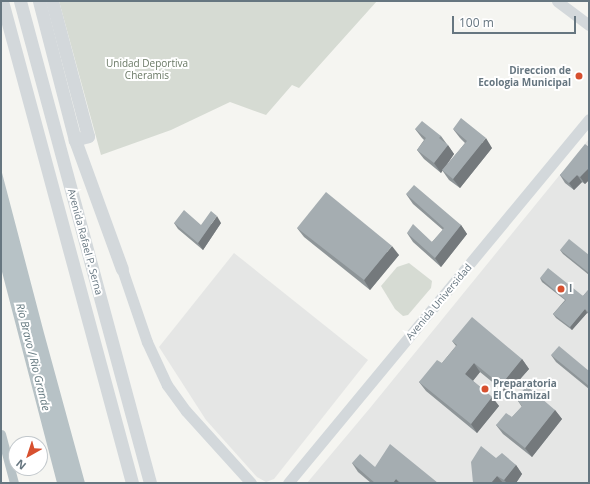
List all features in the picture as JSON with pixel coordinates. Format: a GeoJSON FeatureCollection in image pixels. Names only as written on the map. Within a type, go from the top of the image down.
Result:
{"type":"FeatureCollection","features":[{"type":"Feature","properties":{"kind":"highway","name":"Avenida Rafael P. Serna"},"geometry":{"type":"LineString","coordinates":[[2,1],[132,483]]}},
{"type":"Feature","properties":{"kind":"highway","name":"Avenida Rafael P. Serna"},"geometry":{"type":"LineString","coordinates":[[20,1],[150,483]]}},
{"type":"Feature","properties":{"kind":"highway"},"geometry":{"type":"LineString","coordinates":[[39,1],[74,140],[122,269]]}},
{"type":"Feature","properties":{"kind":"highway"},"geometry":{"type":"LineString","coordinates":[[52,1],[88,136],[74,140]]}},
{"type":"Feature","properties":{"kind":"main road"},"geometry":{"type":"LineString","coordinates":[[557,1],[589,25]]}},
{"type":"Feature","properties":{"kind":"main road","name":"Avenida Universidad"},"geometry":{"type":"LineString","coordinates":[[288,483],[589,119]]}},
{"type":"Feature","properties":{"kind":"main road"},"geometry":{"type":"LineString","coordinates":[[122,269],[147,342],[167,385],[186,411],[251,483]]}},
{"type":"Feature","properties":{"kind":"shaded area","name":"Preparatoria El Chamizal"},"geometry":{"type":"Polygon","coordinates":[[[589,139],[589,483],[307,483],[370,408],[589,139]]]}},
{"type":"Feature","properties":{"kind":"shaded area"},"geometry":{"type":"Polygon","coordinates":[[[234,253],[368,360],[274,479],[266,482],[257,477],[206,420],[159,347],[234,253]]]}},
{"type":"Feature","properties":{"kind":"green space","name":"Unidad Deportiva Cheramis"},"geometry":{"type":"Polygon","coordinates":[[[59,1],[377,1],[299,88],[292,85],[266,115],[230,102],[171,130],[101,155],[59,1]]]}},
{"type":"Feature","properties":{"kind":"green space"},"geometry":{"type":"Polygon","coordinates":[[[409,263],[432,281],[431,288],[408,315],[403,316],[395,309],[381,286],[397,267],[409,263]]]}},
{"type":"Feature","properties":{"kind":"water","name":"Río Bravo / Rio Grande"},"geometry":{"type":"Polygon","coordinates":[[[1,169],[85,483],[57,483],[48,448],[48,436],[45,436],[1,268],[1,169]]]}},
{"type":"Feature","properties":{"kind":"building"},"geometry":{"type":"Polygon","coordinates":[[[461,118],[486,138],[453,179],[442,170],[467,141],[453,129],[461,118]]]}},
{"type":"Feature","properties":{"kind":"building"},"geometry":{"type":"Polygon","coordinates":[[[422,121],[441,136],[439,138],[448,145],[434,163],[417,150],[426,138],[415,129],[422,121]]]}},
{"type":"Feature","properties":{"kind":"building"},"geometry":{"type":"Polygon","coordinates":[[[585,144],[589,147],[588,169],[580,177],[577,175],[569,183],[560,175],[585,144]]]}},
{"type":"Feature","properties":{"kind":"building"},"geometry":{"type":"Polygon","coordinates":[[[414,185],[461,225],[435,258],[407,233],[413,224],[432,242],[444,228],[406,194],[414,185]]]}},
{"type":"Feature","properties":{"kind":"building"},"geometry":{"type":"Polygon","coordinates":[[[326,192],[392,246],[364,280],[297,228],[326,192]]]}},
{"type":"Feature","properties":{"kind":"building"},"geometry":{"type":"Polygon","coordinates":[[[184,210],[201,225],[211,211],[217,216],[198,243],[174,223],[184,210]]]}},
{"type":"Feature","properties":{"kind":"building"},"geometry":{"type":"Polygon","coordinates":[[[569,239],[589,255],[589,273],[560,250],[569,239]]]}},
{"type":"Feature","properties":{"kind":"building"},"geometry":{"type":"Polygon","coordinates":[[[548,268],[583,296],[589,289],[588,312],[585,309],[570,327],[553,314],[566,300],[540,278],[548,268]]]}},
{"type":"Feature","properties":{"kind":"building"},"geometry":{"type":"Polygon","coordinates":[[[472,317],[522,359],[501,385],[474,363],[465,374],[492,397],[471,424],[419,382],[437,360],[442,363],[457,345],[452,341],[472,317]]]}},
{"type":"Feature","properties":{"kind":"building"},"geometry":{"type":"Polygon","coordinates":[[[559,346],[589,371],[589,386],[551,355],[559,346]]]}},
{"type":"Feature","properties":{"kind":"building"},"geometry":{"type":"Polygon","coordinates":[[[527,386],[555,410],[525,448],[496,425],[506,413],[512,417],[522,406],[516,398],[527,386]]]}},
{"type":"Feature","properties":{"kind":"building"},"geometry":{"type":"Polygon","coordinates":[[[390,444],[438,483],[401,483],[396,479],[393,483],[375,483],[352,463],[360,454],[375,467],[390,444]]]}},
{"type":"Feature","properties":{"kind":"building"},"geometry":{"type":"Polygon","coordinates":[[[481,446],[496,458],[502,453],[516,465],[504,480],[497,476],[491,483],[473,483],[471,462],[481,446]]]}},
{"type":"Feature","properties":{"kind":"waterway"},"geometry":{"type":"LineString","coordinates":[[1,434],[14,483]]}},
{"type":"Feature","properties":{"kind":"place","name":"Direccion de Ecologia Municipal"},"geometry":{"type":"Point","coordinates":[579,76]}},
{"type":"Feature","properties":{"kind":"place","name":"I"},"geometry":{"type":"Point","coordinates":[561,289]}},
{"type":"Feature","properties":{"kind":"place","name":"Preparatoria El Chamizal"},"geometry":{"type":"Point","coordinates":[485,389]}}]}
